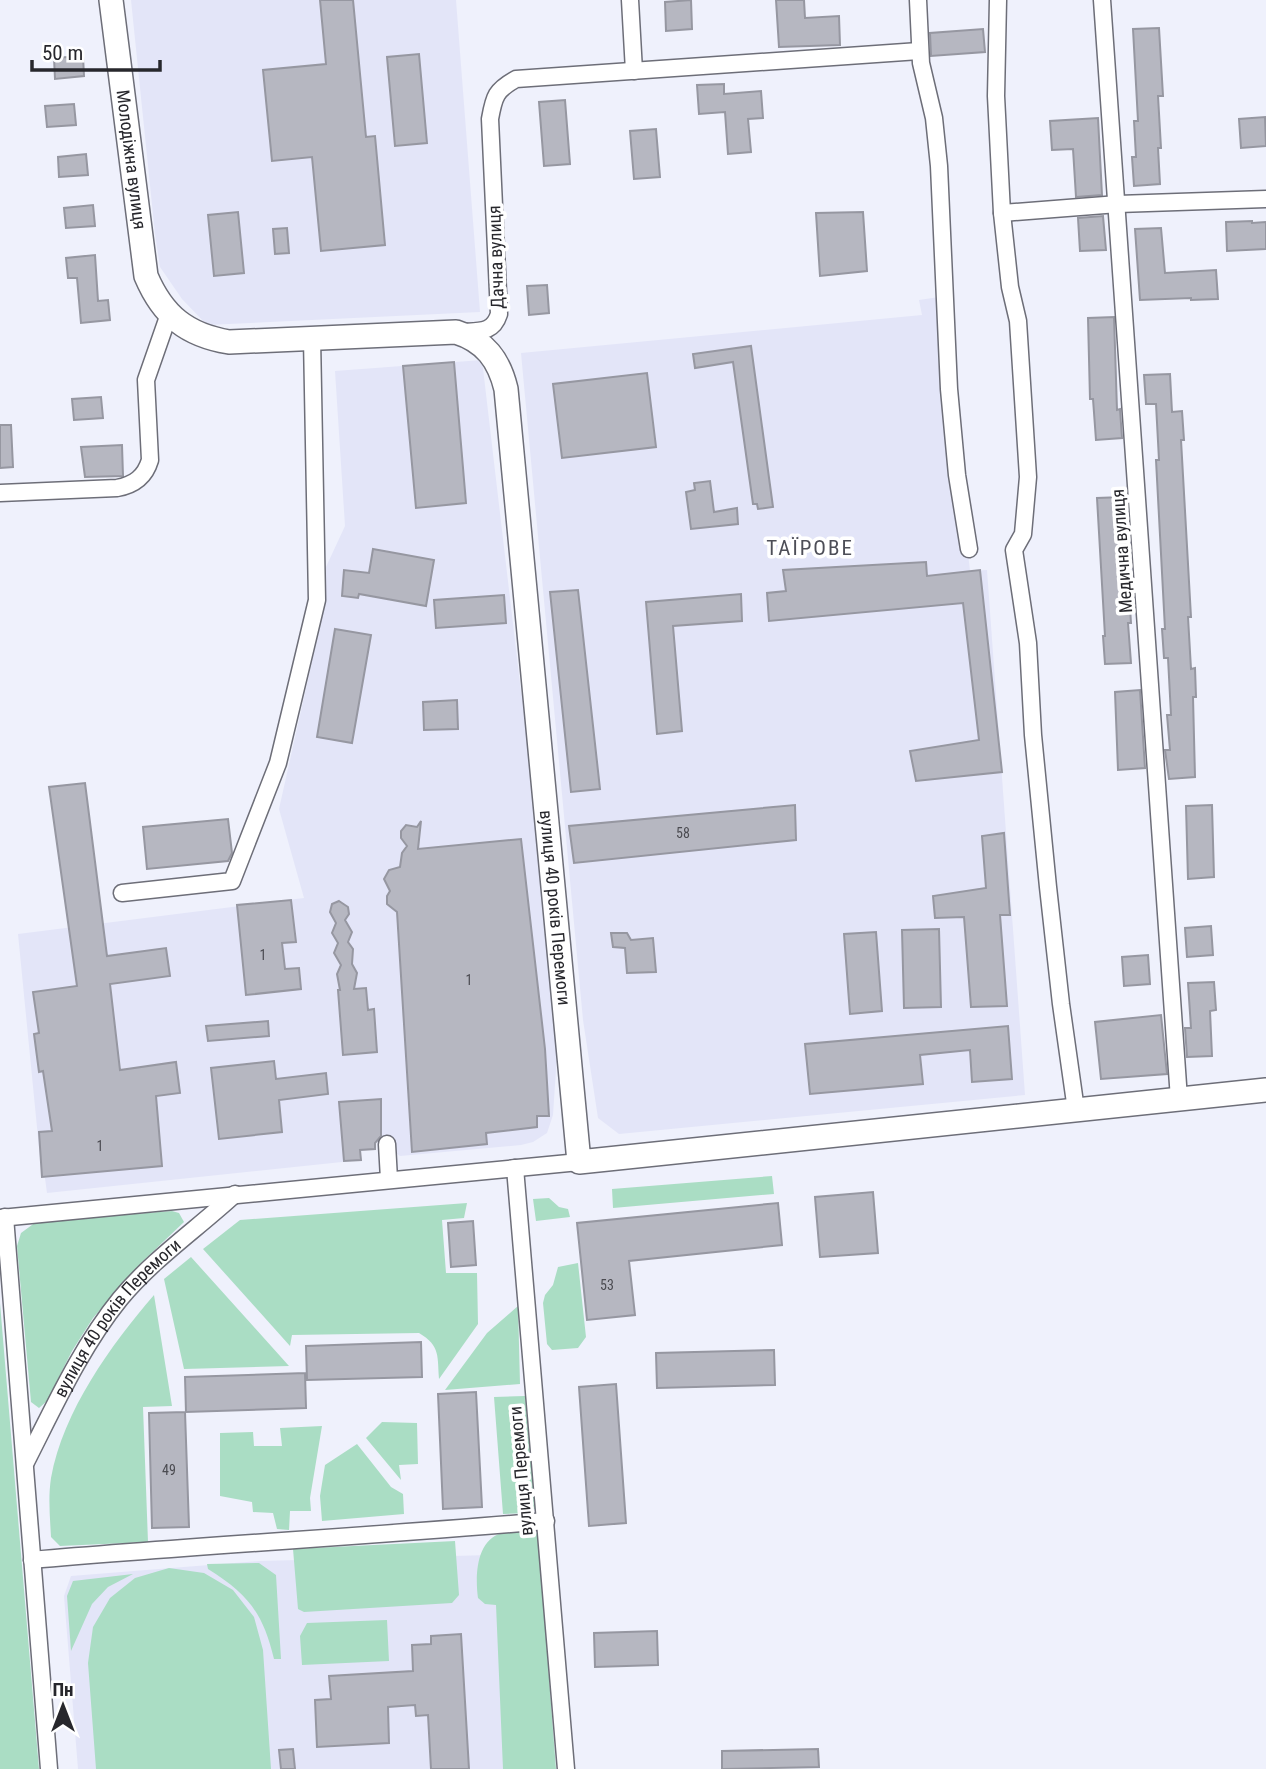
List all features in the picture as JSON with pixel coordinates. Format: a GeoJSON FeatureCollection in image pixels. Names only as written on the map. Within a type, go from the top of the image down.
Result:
{"type":"FeatureCollection","features":[{"type":"Feature","properties":{"kind":"street","name":"Молодіжна вулиця"},"geometry":{"type":"LineString","coordinates":[[111,0],[146,276],[160,304],[169,314]]}},
{"type":"Feature","properties":{"kind":"street"},"geometry":{"type":"LineString","coordinates":[[630,0],[635,71]]}},
{"type":"Feature","properties":{"kind":"street"},"geometry":{"type":"LineString","coordinates":[[918,0],[919,51],[934,118],[939,166],[949,388],[957,475],[969,549]]}},
{"type":"Feature","properties":{"kind":"street"},"geometry":{"type":"LineString","coordinates":[[998,0],[996,96],[1002,213],[1010,287],[1018,321],[1028,477],[1023,534],[1014,550],[1028,643],[1033,735],[1051,913],[1076,1110]]}},
{"type":"Feature","properties":{"kind":"street","name":"Медична вулиця"},"geometry":{"type":"LineString","coordinates":[[1102,0],[1179,1099]]}},
{"type":"Feature","properties":{"kind":"street","name":"Дачна вулиця"},"geometry":{"type":"LineString","coordinates":[[169,314],[187,329],[209,339],[229,342],[487,331],[496,323],[499,314],[490,119],[493,102],[501,88],[516,79],[919,51]]}},
{"type":"Feature","properties":{"kind":"street"},"geometry":{"type":"LineString","coordinates":[[1002,213],[1118,204],[1266,199]]}},
{"type":"Feature","properties":{"kind":"street"},"geometry":{"type":"LineString","coordinates":[[0,493],[117,488],[139,480],[146,472],[150,460],[146,380],[169,314]]}},
{"type":"Feature","properties":{"kind":"street","name":"вулиця 40 років Перемоги"},"geometry":{"type":"LineString","coordinates":[[456,332],[470,337],[490,353],[502,373],[506,389],[579,1162]]}},
{"type":"Feature","properties":{"kind":"street"},"geometry":{"type":"LineString","coordinates":[[122,893],[232,881],[278,763],[317,600],[312,338]]}},
{"type":"Feature","properties":{"kind":"street"},"geometry":{"type":"LineString","coordinates":[[49,1769],[3,1217],[579,1162],[1266,1090]]}},
{"type":"Feature","properties":{"kind":"street"},"geometry":{"type":"LineString","coordinates":[[387,1144],[389,1179]]}},
{"type":"Feature","properties":{"kind":"street","name":"вулиця Перемоги"},"geometry":{"type":"LineString","coordinates":[[515,1168],[566,1769]]}},
{"type":"Feature","properties":{"kind":"street","name":"вулиця 40 років Перемоги"},"geometry":{"type":"LineString","coordinates":[[25,1465],[83,1354],[119,1300],[147,1269],[235,1194]]}},
{"type":"Feature","properties":{"kind":"street"},"geometry":{"type":"LineString","coordinates":[[32,1560],[214,1545],[417,1533],[546,1521]]}},
{"type":"Feature","properties":{"kind":"shaded area"},"geometry":{"type":"Polygon","coordinates":[[[131,0],[456,0],[480,312],[207,325],[182,299],[160,267],[131,0]]]}},
{"type":"Feature","properties":{"kind":"shaded area"},"geometry":{"type":"Polygon","coordinates":[[[939,297],[970,571],[987,570],[1025,1095],[619,1134],[598,1118],[583,1020],[521,353],[922,315],[919,300],[939,297]]]}},
{"type":"Feature","properties":{"kind":"shaded area"},"geometry":{"type":"Polygon","coordinates":[[[482,360],[521,692],[527,707],[558,1039],[553,1115],[547,1133],[533,1142],[521,1145],[400,1156],[381,1142],[375,1142],[375,1149],[360,1150],[361,1160],[47,1193],[45,1178],[42,1178],[18,934],[304,898],[279,809],[324,608],[326,567],[345,526],[335,371],[482,360]]]}},
{"type":"Feature","properties":{"kind":"shaded area"},"geometry":{"type":"Polygon","coordinates":[[[526,1554],[543,1769],[78,1769],[64,1596],[71,1576],[260,1561],[526,1554]]]}},
{"type":"Feature","properties":{"kind":"green space"},"geometry":{"type":"Polygon","coordinates":[[[772,1176],[774,1194],[613,1208],[612,1189],[772,1176]]]}},
{"type":"Feature","properties":{"kind":"green space"},"geometry":{"type":"Polygon","coordinates":[[[549,1198],[559,1207],[568,1209],[570,1217],[536,1221],[533,1199],[549,1198]]]}},
{"type":"Feature","properties":{"kind":"green space"},"geometry":{"type":"Polygon","coordinates":[[[467,1203],[464,1218],[442,1220],[446,1273],[477,1273],[478,1324],[439,1379],[438,1358],[434,1347],[419,1333],[292,1335],[290,1346],[203,1249],[240,1220],[467,1203]]]}},
{"type":"Feature","properties":{"kind":"green space"},"geometry":{"type":"Polygon","coordinates":[[[172,1211],[179,1213],[184,1222],[141,1263],[93,1318],[72,1351],[47,1401],[39,1408],[31,1402],[17,1246],[21,1233],[36,1222],[172,1211]]]}},
{"type":"Feature","properties":{"kind":"green space"},"geometry":{"type":"Polygon","coordinates":[[[191,1257],[289,1366],[184,1369],[164,1279],[191,1257]]]}},
{"type":"Feature","properties":{"kind":"green space"},"geometry":{"type":"Polygon","coordinates":[[[578,1263],[586,1337],[578,1348],[552,1350],[547,1344],[543,1303],[545,1295],[553,1285],[558,1267],[578,1263]]]}},
{"type":"Feature","properties":{"kind":"green space"},"geometry":{"type":"Polygon","coordinates":[[[154,1295],[172,1406],[143,1407],[148,1542],[60,1546],[51,1537],[50,1493],[57,1453],[66,1428],[106,1357],[154,1295]]]}},
{"type":"Feature","properties":{"kind":"green space"},"geometry":{"type":"Polygon","coordinates":[[[0,1303],[39,1769],[0,1769],[0,1303]]]}},
{"type":"Feature","properties":{"kind":"green space"},"geometry":{"type":"Polygon","coordinates":[[[518,1306],[520,1384],[445,1390],[487,1333],[518,1306]]]}},
{"type":"Feature","properties":{"kind":"green space"},"geometry":{"type":"Polygon","coordinates":[[[525,1396],[536,1508],[529,1513],[503,1514],[494,1397],[525,1396]]]}},
{"type":"Feature","properties":{"kind":"green space"},"geometry":{"type":"Polygon","coordinates":[[[382,1422],[417,1423],[418,1464],[399,1465],[401,1480],[366,1438],[382,1422]]]}},
{"type":"Feature","properties":{"kind":"green space"},"geometry":{"type":"Polygon","coordinates":[[[322,1426],[310,1498],[311,1511],[290,1511],[289,1530],[277,1529],[273,1513],[253,1512],[252,1502],[220,1496],[220,1433],[253,1432],[254,1446],[282,1446],[280,1428],[322,1426]]]}},
{"type":"Feature","properties":{"kind":"green space"},"geometry":{"type":"Polygon","coordinates":[[[357,1444],[391,1487],[403,1494],[404,1514],[322,1521],[320,1496],[325,1465],[357,1444]]]}},
{"type":"Feature","properties":{"kind":"green space"},"geometry":{"type":"Polygon","coordinates":[[[531,1531],[538,1534],[556,1769],[503,1769],[496,1605],[485,1604],[478,1598],[477,1570],[482,1551],[493,1537],[505,1532],[531,1531]]]}},
{"type":"Feature","properties":{"kind":"green space"},"geometry":{"type":"Polygon","coordinates":[[[455,1541],[459,1595],[452,1603],[304,1612],[298,1609],[293,1549],[455,1541]]]}},
{"type":"Feature","properties":{"kind":"green space"},"geometry":{"type":"Polygon","coordinates":[[[259,1563],[276,1575],[281,1659],[274,1659],[265,1629],[252,1606],[234,1587],[208,1569],[207,1564],[259,1563]]]}},
{"type":"Feature","properties":{"kind":"green space"},"geometry":{"type":"Polygon","coordinates":[[[169,1568],[204,1573],[233,1590],[254,1617],[263,1650],[271,1769],[96,1769],[88,1663],[93,1627],[110,1598],[135,1578],[169,1568]]]}},
{"type":"Feature","properties":{"kind":"green space"},"geometry":{"type":"Polygon","coordinates":[[[133,1574],[108,1587],[92,1604],[71,1651],[67,1596],[73,1581],[133,1574]]]}},
{"type":"Feature","properties":{"kind":"green space"},"geometry":{"type":"Polygon","coordinates":[[[387,1620],[389,1661],[302,1665],[300,1636],[307,1623],[387,1620]]]}},
{"type":"Feature","properties":{"kind":"building"},"geometry":{"type":"Polygon","coordinates":[[[320,0],[353,0],[366,137],[375,136],[385,245],[321,251],[312,157],[272,161],[263,70],[326,64],[320,0]]]}},
{"type":"Feature","properties":{"kind":"building"},"geometry":{"type":"Polygon","coordinates":[[[691,0],[692,29],[666,31],[665,2],[691,0]]]}},
{"type":"Feature","properties":{"kind":"building"},"geometry":{"type":"Polygon","coordinates":[[[776,0],[804,0],[805,18],[839,16],[840,45],[779,47],[776,0]]]}},
{"type":"Feature","properties":{"kind":"building"},"geometry":{"type":"Polygon","coordinates":[[[1159,28],[1163,96],[1158,96],[1160,184],[1134,186],[1134,121],[1138,121],[1133,29],[1159,28]]]}},
{"type":"Feature","properties":{"kind":"building"},"geometry":{"type":"Polygon","coordinates":[[[983,29],[985,52],[931,56],[930,33],[983,29]]]}},
{"type":"Feature","properties":{"kind":"building"},"geometry":{"type":"Polygon","coordinates":[[[419,54],[427,143],[395,146],[387,57],[419,54]]]}},
{"type":"Feature","properties":{"kind":"building"},"geometry":{"type":"Polygon","coordinates":[[[83,56],[84,76],[55,79],[54,58],[83,56]]]}},
{"type":"Feature","properties":{"kind":"building"},"geometry":{"type":"Polygon","coordinates":[[[724,84],[724,94],[761,91],[763,118],[748,119],[751,152],[728,154],[725,112],[699,114],[697,85],[724,84]]]}},
{"type":"Feature","properties":{"kind":"building"},"geometry":{"type":"Polygon","coordinates":[[[565,100],[570,164],[544,166],[539,102],[565,100]]]}},
{"type":"Feature","properties":{"kind":"building"},"geometry":{"type":"Polygon","coordinates":[[[74,104],[76,125],[47,127],[45,106],[74,104]]]}},
{"type":"Feature","properties":{"kind":"building"},"geometry":{"type":"Polygon","coordinates":[[[1265,117],[1266,146],[1241,148],[1239,119],[1265,117]]]}},
{"type":"Feature","properties":{"kind":"building"},"geometry":{"type":"Polygon","coordinates":[[[1098,118],[1102,195],[1076,197],[1073,149],[1052,150],[1050,121],[1098,118]]]}},
{"type":"Feature","properties":{"kind":"building"},"geometry":{"type":"Polygon","coordinates":[[[656,129],[660,177],[634,179],[630,131],[656,129]]]}},
{"type":"Feature","properties":{"kind":"building"},"geometry":{"type":"Polygon","coordinates":[[[86,154],[88,175],[59,177],[58,157],[86,154]]]}},
{"type":"Feature","properties":{"kind":"building"},"geometry":{"type":"Polygon","coordinates":[[[93,205],[95,226],[66,228],[64,208],[93,205]]]}},
{"type":"Feature","properties":{"kind":"building"},"geometry":{"type":"Polygon","coordinates":[[[238,212],[244,273],[214,276],[208,215],[238,212]]]}},
{"type":"Feature","properties":{"kind":"building"},"geometry":{"type":"Polygon","coordinates":[[[863,212],[867,271],[820,276],[816,213],[863,212]]]}},
{"type":"Feature","properties":{"kind":"building"},"geometry":{"type":"Polygon","coordinates":[[[1103,216],[1106,250],[1080,251],[1078,218],[1103,216]]]}},
{"type":"Feature","properties":{"kind":"building"},"geometry":{"type":"Polygon","coordinates":[[[1226,222],[1266,222],[1266,249],[1227,251],[1226,222]]]}},
{"type":"Feature","properties":{"kind":"building"},"geometry":{"type":"Polygon","coordinates":[[[287,228],[289,253],[275,254],[273,229],[287,228]]]}},
{"type":"Feature","properties":{"kind":"building"},"geometry":{"type":"Polygon","coordinates":[[[1161,228],[1165,273],[1216,270],[1218,299],[1140,300],[1135,229],[1161,228]]]}},
{"type":"Feature","properties":{"kind":"building"},"geometry":{"type":"Polygon","coordinates":[[[95,255],[98,301],[108,300],[110,320],[81,323],[77,278],[68,278],[66,258],[95,255]]]}},
{"type":"Feature","properties":{"kind":"building"},"geometry":{"type":"Polygon","coordinates":[[[547,285],[549,313],[529,315],[527,286],[547,285]]]}},
{"type":"Feature","properties":{"kind":"building"},"geometry":{"type":"Polygon","coordinates":[[[1114,317],[1117,410],[1120,409],[1122,438],[1096,440],[1093,399],[1090,399],[1088,318],[1114,317]]]}},
{"type":"Feature","properties":{"kind":"building"},"geometry":{"type":"Polygon","coordinates":[[[751,346],[773,507],[758,509],[757,504],[753,504],[733,362],[695,368],[693,354],[751,346]]]}},
{"type":"Feature","properties":{"kind":"building"},"geometry":{"type":"Polygon","coordinates":[[[454,362],[466,503],[416,508],[403,366],[454,362]]]}},
{"type":"Feature","properties":{"kind":"building"},"geometry":{"type":"Polygon","coordinates":[[[647,373],[656,447],[562,458],[553,384],[647,373]]]}},
{"type":"Feature","properties":{"kind":"building"},"geometry":{"type":"Polygon","coordinates":[[[1170,374],[1172,412],[1182,411],[1184,440],[1181,440],[1191,617],[1188,617],[1191,669],[1195,668],[1196,697],[1193,697],[1195,777],[1169,779],[1165,750],[1170,750],[1167,715],[1171,715],[1168,658],[1164,658],[1162,629],[1165,629],[1156,460],[1159,460],[1156,404],[1146,404],[1144,375],[1170,374]]]}},
{"type":"Feature","properties":{"kind":"building"},"geometry":{"type":"Polygon","coordinates":[[[101,397],[103,418],[74,420],[72,399],[101,397]]]}},
{"type":"Feature","properties":{"kind":"building"},"geometry":{"type":"Polygon","coordinates":[[[0,425],[11,425],[13,467],[0,468],[0,425]]]}},
{"type":"Feature","properties":{"kind":"building"},"geometry":{"type":"Polygon","coordinates":[[[122,445],[123,476],[85,477],[81,447],[122,445]]]}},
{"type":"Feature","properties":{"kind":"building"},"geometry":{"type":"Polygon","coordinates":[[[710,481],[714,512],[737,508],[738,524],[691,529],[686,492],[695,490],[694,483],[710,481]]]}},
{"type":"Feature","properties":{"kind":"building"},"geometry":{"type":"Polygon","coordinates":[[[1123,497],[1131,663],[1105,664],[1097,498],[1123,497]]]}},
{"type":"Feature","properties":{"kind":"building"},"geometry":{"type":"Polygon","coordinates":[[[373,549],[434,560],[426,606],[359,594],[358,598],[342,596],[344,570],[369,573],[373,549]]]}},
{"type":"Feature","properties":{"kind":"building"},"geometry":{"type":"Polygon","coordinates":[[[926,562],[927,576],[980,570],[1002,772],[916,781],[910,751],[979,740],[963,603],[769,621],[767,593],[786,591],[783,570],[926,562]]]}},
{"type":"Feature","properties":{"kind":"building"},"geometry":{"type":"Polygon","coordinates":[[[578,590],[600,789],[571,792],[550,592],[578,590]]]}},
{"type":"Feature","properties":{"kind":"building"},"geometry":{"type":"Polygon","coordinates":[[[741,594],[742,621],[673,626],[682,731],[657,734],[646,602],[741,594]]]}},
{"type":"Feature","properties":{"kind":"building"},"geometry":{"type":"Polygon","coordinates":[[[504,595],[506,623],[436,628],[434,600],[504,595]]]}},
{"type":"Feature","properties":{"kind":"building"},"geometry":{"type":"Polygon","coordinates":[[[335,629],[371,635],[352,743],[317,737],[335,629]]]}},
{"type":"Feature","properties":{"kind":"building"},"geometry":{"type":"Polygon","coordinates":[[[1140,690],[1145,768],[1118,770],[1115,692],[1140,690]]]}},
{"type":"Feature","properties":{"kind":"building"},"geometry":{"type":"Polygon","coordinates":[[[457,700],[458,729],[424,730],[423,702],[457,700]]]}},
{"type":"Feature","properties":{"kind":"building"},"geometry":{"type":"Polygon","coordinates":[[[85,783],[107,956],[166,948],[170,976],[110,984],[120,1070],[176,1062],[180,1093],[156,1096],[162,1166],[42,1177],[39,1132],[52,1131],[43,1071],[39,1072],[34,1034],[39,1033],[33,992],[77,986],[49,787],[85,783]]]}},
{"type":"Feature","properties":{"kind":"building"},"geometry":{"type":"Polygon","coordinates":[[[795,805],[796,840],[574,863],[569,826],[795,805]]]}},
{"type":"Feature","properties":{"kind":"building"},"geometry":{"type":"Polygon","coordinates":[[[1212,805],[1214,877],[1188,879],[1186,806],[1212,805]]]}},
{"type":"Feature","properties":{"kind":"building"},"geometry":{"type":"Polygon","coordinates":[[[228,819],[232,853],[228,861],[147,869],[143,827],[228,819]]]}},
{"type":"Feature","properties":{"kind":"building"},"geometry":{"type":"Polygon","coordinates":[[[421,821],[418,849],[521,839],[545,1049],[549,1116],[537,1116],[537,1127],[486,1133],[487,1144],[412,1152],[397,912],[387,904],[390,891],[384,879],[389,870],[400,867],[402,853],[407,846],[401,838],[401,831],[406,825],[417,827],[421,821]]]}},
{"type":"Feature","properties":{"kind":"building"},"geometry":{"type":"Polygon","coordinates":[[[1004,833],[1010,915],[1000,915],[1007,1006],[971,1007],[964,917],[935,918],[933,896],[986,888],[982,836],[1004,833]]]}},
{"type":"Feature","properties":{"kind":"building"},"geometry":{"type":"Polygon","coordinates":[[[291,900],[296,942],[282,943],[285,969],[299,968],[301,989],[246,995],[237,905],[291,900]]]}},
{"type":"Feature","properties":{"kind":"building"},"geometry":{"type":"Polygon","coordinates":[[[339,901],[348,907],[349,914],[345,920],[352,932],[348,942],[353,949],[352,964],[357,973],[354,989],[366,988],[368,1010],[374,1009],[377,1052],[343,1055],[337,974],[341,965],[334,953],[338,943],[332,933],[336,923],[330,912],[332,904],[339,901]]]}},
{"type":"Feature","properties":{"kind":"building"},"geometry":{"type":"Polygon","coordinates":[[[1211,926],[1213,955],[1187,957],[1185,928],[1211,926]]]}},
{"type":"Feature","properties":{"kind":"building"},"geometry":{"type":"Polygon","coordinates":[[[939,929],[941,1007],[904,1008],[902,930],[939,929]]]}},
{"type":"Feature","properties":{"kind":"building"},"geometry":{"type":"Polygon","coordinates":[[[876,932],[882,1011],[850,1014],[844,934],[876,932]]]}},
{"type":"Feature","properties":{"kind":"building"},"geometry":{"type":"Polygon","coordinates":[[[611,933],[627,933],[631,940],[653,938],[656,972],[627,973],[625,948],[613,947],[611,933]]]}},
{"type":"Feature","properties":{"kind":"building"},"geometry":{"type":"Polygon","coordinates":[[[1148,955],[1150,984],[1124,986],[1122,957],[1148,955]]]}},
{"type":"Feature","properties":{"kind":"building"},"geometry":{"type":"Polygon","coordinates":[[[1214,982],[1216,1010],[1210,1011],[1212,1056],[1187,1057],[1185,1028],[1191,1028],[1188,983],[1214,982]]]}},
{"type":"Feature","properties":{"kind":"building"},"geometry":{"type":"Polygon","coordinates":[[[1161,1015],[1167,1074],[1101,1079],[1095,1022],[1161,1015]]]}},
{"type":"Feature","properties":{"kind":"building"},"geometry":{"type":"Polygon","coordinates":[[[268,1021],[269,1036],[208,1041],[206,1026],[268,1021]]]}},
{"type":"Feature","properties":{"kind":"building"},"geometry":{"type":"Polygon","coordinates":[[[1008,1026],[1012,1079],[972,1082],[970,1050],[920,1055],[923,1084],[810,1094],[805,1044],[1008,1026]]]}},
{"type":"Feature","properties":{"kind":"building"},"geometry":{"type":"Polygon","coordinates":[[[274,1061],[276,1079],[326,1073],[328,1094],[279,1100],[282,1132],[219,1139],[211,1068],[274,1061]]]}},
{"type":"Feature","properties":{"kind":"building"},"geometry":{"type":"Polygon","coordinates":[[[381,1099],[381,1136],[375,1143],[375,1149],[360,1150],[361,1160],[344,1161],[339,1102],[381,1099]]]}},
{"type":"Feature","properties":{"kind":"building"},"geometry":{"type":"Polygon","coordinates":[[[873,1192],[878,1253],[820,1257],[815,1197],[873,1192]]]}},
{"type":"Feature","properties":{"kind":"building"},"geometry":{"type":"Polygon","coordinates":[[[778,1203],[782,1245],[629,1261],[635,1315],[587,1320],[577,1223],[778,1203]]]}},
{"type":"Feature","properties":{"kind":"building"},"geometry":{"type":"Polygon","coordinates":[[[473,1221],[476,1265],[451,1267],[448,1223],[473,1221]]]}},
{"type":"Feature","properties":{"kind":"building"},"geometry":{"type":"Polygon","coordinates":[[[421,1342],[422,1377],[307,1380],[306,1346],[421,1342]]]}},
{"type":"Feature","properties":{"kind":"building"},"geometry":{"type":"Polygon","coordinates":[[[774,1350],[775,1385],[657,1388],[656,1353],[774,1350]]]}},
{"type":"Feature","properties":{"kind":"building"},"geometry":{"type":"Polygon","coordinates":[[[305,1373],[306,1408],[186,1412],[185,1377],[305,1373]]]}},
{"type":"Feature","properties":{"kind":"building"},"geometry":{"type":"Polygon","coordinates":[[[616,1384],[626,1523],[589,1526],[579,1387],[616,1384]]]}},
{"type":"Feature","properties":{"kind":"building"},"geometry":{"type":"Polygon","coordinates":[[[476,1392],[482,1507],[443,1509],[438,1394],[476,1392]]]}},
{"type":"Feature","properties":{"kind":"building"},"geometry":{"type":"Polygon","coordinates":[[[185,1412],[189,1527],[152,1528],[149,1413],[185,1412]]]}},
{"type":"Feature","properties":{"kind":"building"},"geometry":{"type":"Polygon","coordinates":[[[657,1631],[658,1665],[595,1667],[594,1633],[657,1631]]]}},
{"type":"Feature","properties":{"kind":"building"},"geometry":{"type":"Polygon","coordinates":[[[461,1634],[469,1769],[431,1769],[428,1715],[416,1716],[415,1705],[388,1707],[389,1743],[317,1747],[315,1700],[331,1699],[329,1676],[413,1671],[412,1645],[431,1644],[431,1636],[461,1634]]]}},
{"type":"Feature","properties":{"kind":"building"},"geometry":{"type":"Polygon","coordinates":[[[293,1749],[295,1769],[281,1769],[279,1750],[293,1749]]]}},
{"type":"Feature","properties":{"kind":"building"},"geometry":{"type":"Polygon","coordinates":[[[818,1749],[819,1767],[722,1769],[722,1751],[818,1749]]]}},
{"type":"Feature","properties":{"kind":"district","name":"ТАЇРОВЕ"},"geometry":{"type":"Point","coordinates":[810,548]}}]}
